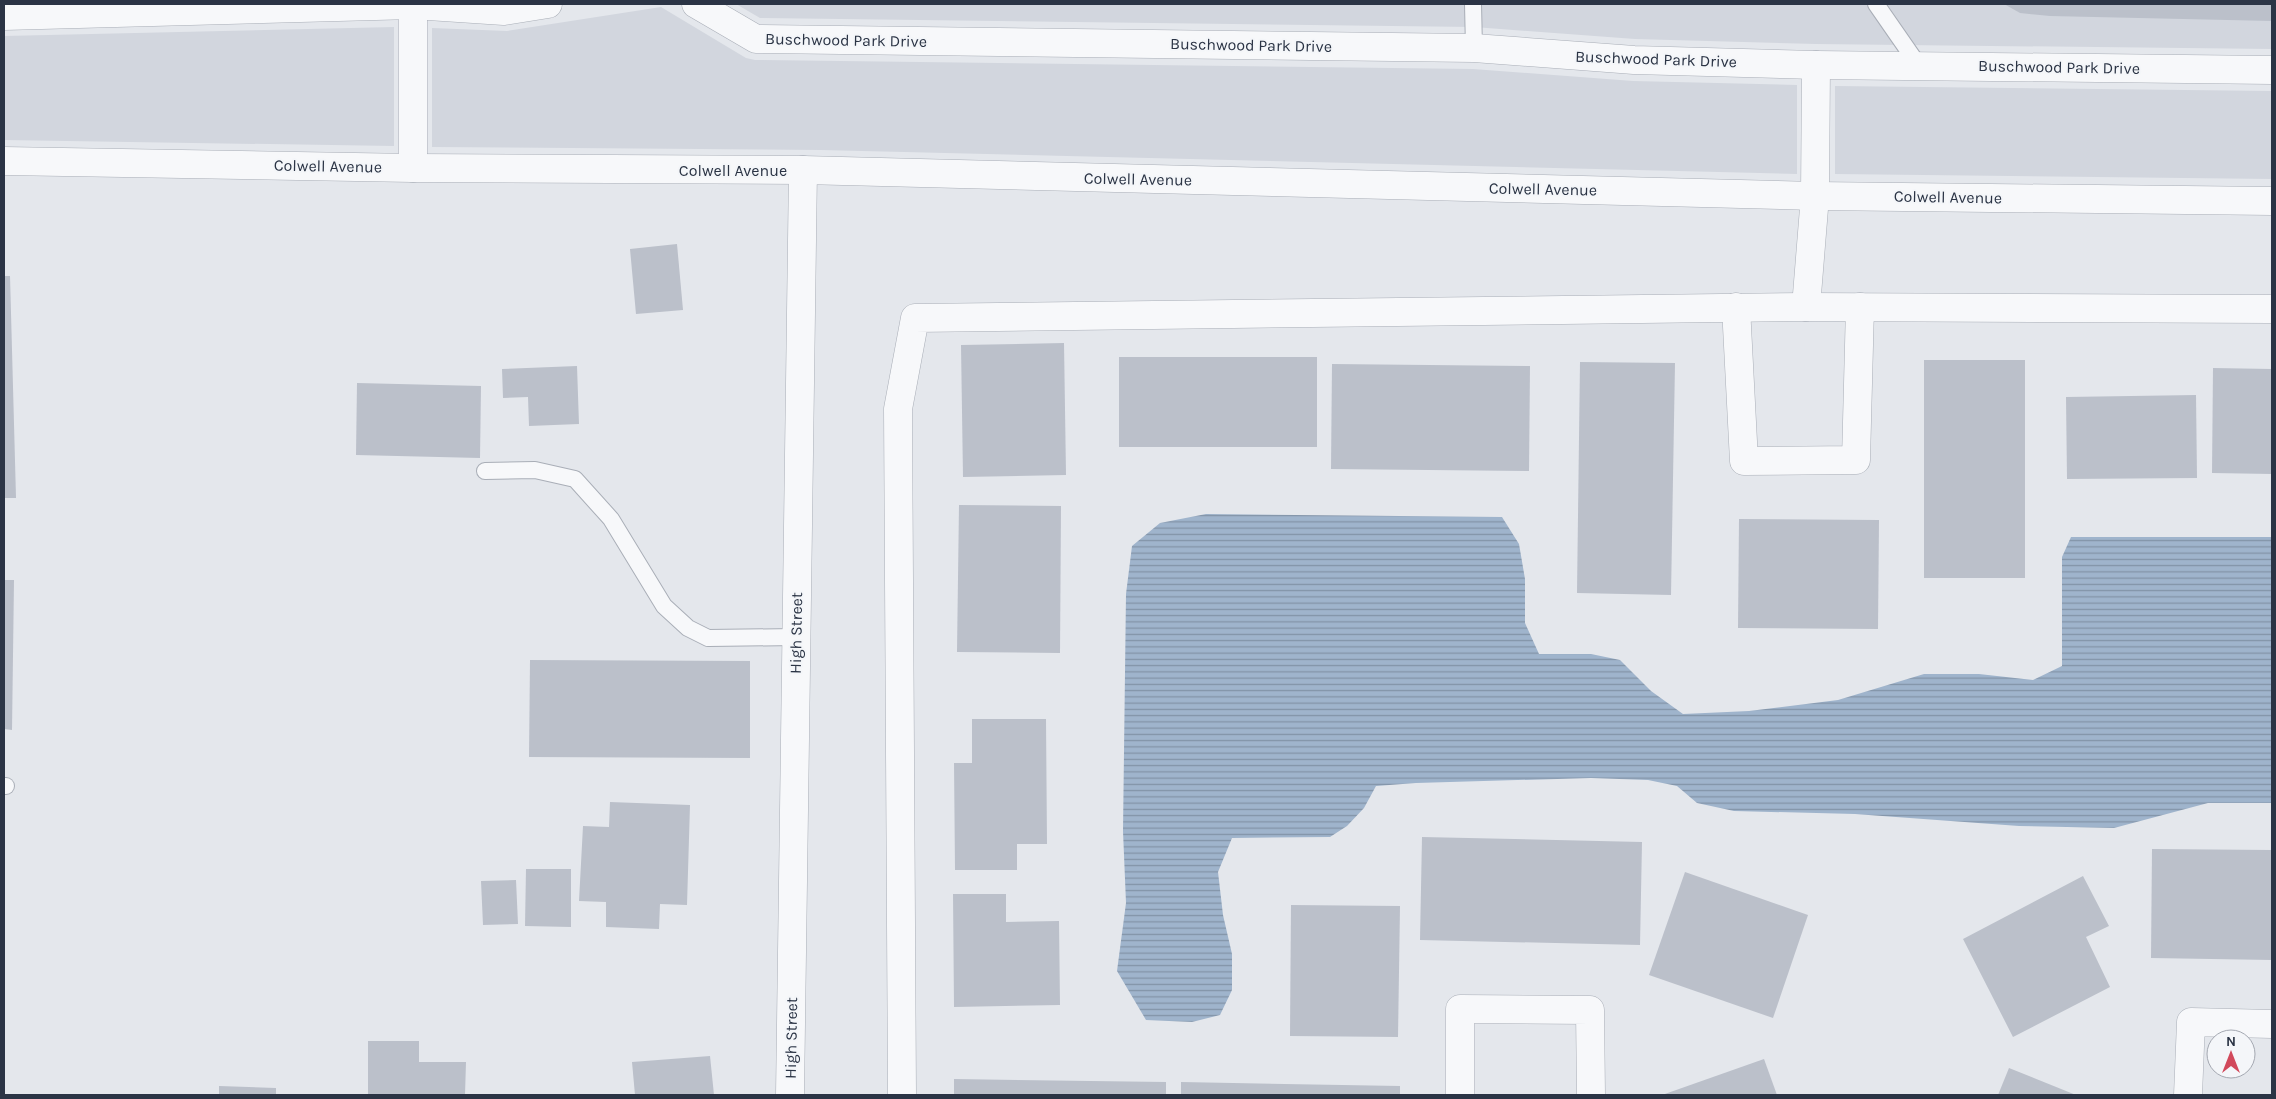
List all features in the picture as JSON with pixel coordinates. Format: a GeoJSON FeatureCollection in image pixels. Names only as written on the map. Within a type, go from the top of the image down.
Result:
{"type":"FeatureCollection","features":[{"type":"Feature","properties":{"kind":"street"},"geometry":{"type":"LineString","coordinates":[[4,16],[99,8],[468,6],[504,11],[548,4]]}},
{"type":"Feature","properties":{"kind":"street","name":"Buschwood Park Drive"},"geometry":{"type":"LineString","coordinates":[[696,4],[756,39],[1474,48],[1634,60],[1816,65],[2272,70]]}},
{"type":"Feature","properties":{"kind":"street"},"geometry":{"type":"LineString","coordinates":[[413,6],[413,168]]}},
{"type":"Feature","properties":{"kind":"street"},"geometry":{"type":"LineString","coordinates":[[1806,307],[1815,196],[1816,65]]}},
{"type":"Feature","properties":{"kind":"street","name":"Colwell Avenue"},"geometry":{"type":"LineString","coordinates":[[4,161],[413,168],[803,170],[1815,196],[2272,201]]}},
{"type":"Feature","properties":{"kind":"street","name":"High Street"},"geometry":{"type":"LineString","coordinates":[[790,1095],[803,170]]}},
{"type":"Feature","properties":{"kind":"street"},"geometry":{"type":"LineString","coordinates":[[1736,307],[1744,461],[1856,460],[1860,307]]}},
{"type":"Feature","properties":{"kind":"street"},"geometry":{"type":"LineString","coordinates":[[902,1095],[898,409],[915,318],[1736,307],[2272,309]]}},
{"type":"Feature","properties":{"kind":"street"},"geometry":{"type":"LineString","coordinates":[[1460,1095],[1460,1008],[1590,1010],[1591,1095]]}},
{"type":"Feature","properties":{"kind":"street"},"geometry":{"type":"LineString","coordinates":[[2188,1095],[2191,1022],[2272,1024]]}},
{"type":"Feature","properties":{"kind":"lane"},"geometry":{"type":"LineString","coordinates":[[1473,4],[1474,48]]}},
{"type":"Feature","properties":{"kind":"lane"},"geometry":{"type":"LineString","coordinates":[[1876,4],[1919,66]]}},
{"type":"Feature","properties":{"kind":"lane"},"geometry":{"type":"LineString","coordinates":[[485,471],[535,470],[575,479],[611,519],[664,606],[688,628],[708,638],[796,637]]}},
{"type":"Feature","properties":{"kind":"shaded area"},"geometry":{"type":"Polygon","coordinates":[[[736,4],[2272,4],[2272,49],[1816,44],[1635,39],[1474,27],[760,18],[736,4]]]}},
{"type":"Feature","properties":{"kind":"shaded area"},"geometry":{"type":"Polygon","coordinates":[[[661,7],[746,58],[755,60],[1473,69],[1633,81],[1797,85],[1797,174],[821,150],[432,147],[432,28],[507,31],[661,7]]]}},
{"type":"Feature","properties":{"kind":"shaded area"},"geometry":{"type":"Polygon","coordinates":[[[394,27],[394,146],[4,140],[4,36],[394,27]]]}},
{"type":"Feature","properties":{"kind":"shaded area"},"geometry":{"type":"Polygon","coordinates":[[[1835,86],[2272,91],[2272,179],[1835,174],[1835,86]]]}},
{"type":"Feature","properties":{"kind":"water"},"geometry":{"type":"Polygon","coordinates":[[[1206,514],[1502,517],[1519,544],[1525,579],[1525,623],[1539,654],[1591,654],[1620,660],[1651,691],[1683,714],[1749,711],[1838,700],[1924,674],[1979,674],[2033,680],[2062,666],[2062,557],[2071,537],[2272,537],[2272,803],[2208,803],[2114,828],[2019,826],[1855,814],[1734,811],[1697,803],[1677,786],[1648,780],[1591,778],[1416,783],[1376,786],[1364,808],[1347,826],[1330,837],[1232,838],[1218,872],[1223,915],[1232,954],[1232,990],[1220,1015],[1192,1022],[1146,1020],[1117,971],[1126,903],[1123,831],[1126,594],[1132,546],[1160,523],[1206,514]]]}},
{"type":"Feature","properties":{"kind":"building"},"geometry":{"type":"Polygon","coordinates":[[[2004,4],[2272,4],[2272,21],[2050,16],[2020,13],[2004,4]]]}},
{"type":"Feature","properties":{"kind":"building"},"geometry":{"type":"Polygon","coordinates":[[[677,244],[683,310],[636,314],[630,249],[677,244]]]}},
{"type":"Feature","properties":{"kind":"building"},"geometry":{"type":"Polygon","coordinates":[[[4,276],[10,276],[16,498],[4,498],[4,276]]]}},
{"type":"Feature","properties":{"kind":"building"},"geometry":{"type":"Polygon","coordinates":[[[1064,343],[1066,475],[963,477],[961,345],[1064,343]]]}},
{"type":"Feature","properties":{"kind":"building"},"geometry":{"type":"Polygon","coordinates":[[[1119,357],[1317,357],[1317,447],[1119,447],[1119,357]]]}},
{"type":"Feature","properties":{"kind":"building"},"geometry":{"type":"Polygon","coordinates":[[[1924,360],[2025,360],[2025,578],[1924,578],[1924,360]]]}},
{"type":"Feature","properties":{"kind":"building"},"geometry":{"type":"Polygon","coordinates":[[[1580,362],[1675,363],[1671,595],[1577,593],[1580,362]]]}},
{"type":"Feature","properties":{"kind":"building"},"geometry":{"type":"Polygon","coordinates":[[[1332,364],[1530,366],[1529,471],[1331,469],[1332,364]]]}},
{"type":"Feature","properties":{"kind":"building"},"geometry":{"type":"Polygon","coordinates":[[[577,366],[579,424],[529,426],[528,397],[503,398],[502,369],[577,366]]]}},
{"type":"Feature","properties":{"kind":"building"},"geometry":{"type":"Polygon","coordinates":[[[2213,368],[2272,369],[2272,474],[2212,473],[2213,368]]]}},
{"type":"Feature","properties":{"kind":"building"},"geometry":{"type":"Polygon","coordinates":[[[357,383],[481,386],[480,458],[356,455],[357,383]]]}},
{"type":"Feature","properties":{"kind":"building"},"geometry":{"type":"Polygon","coordinates":[[[2196,395],[2197,478],[2067,479],[2066,397],[2196,395]]]}},
{"type":"Feature","properties":{"kind":"building"},"geometry":{"type":"Polygon","coordinates":[[[959,505],[1061,506],[1060,653],[957,652],[959,505]]]}},
{"type":"Feature","properties":{"kind":"building"},"geometry":{"type":"Polygon","coordinates":[[[1739,519],[1879,520],[1878,629],[1738,628],[1739,519]]]}},
{"type":"Feature","properties":{"kind":"building"},"geometry":{"type":"Polygon","coordinates":[[[4,580],[14,580],[12,730],[4,729],[4,580]]]}},
{"type":"Feature","properties":{"kind":"building"},"geometry":{"type":"Polygon","coordinates":[[[530,660],[750,661],[750,758],[529,757],[530,660]]]}},
{"type":"Feature","properties":{"kind":"building"},"geometry":{"type":"Polygon","coordinates":[[[972,719],[1046,719],[1047,844],[1017,844],[1017,870],[955,870],[954,763],[972,763],[972,719]]]}},
{"type":"Feature","properties":{"kind":"building"},"geometry":{"type":"Polygon","coordinates":[[[610,802],[690,805],[687,905],[660,904],[659,929],[606,927],[606,902],[579,901],[583,826],[609,827],[610,802]]]}},
{"type":"Feature","properties":{"kind":"building"},"geometry":{"type":"Polygon","coordinates":[[[1422,837],[1642,842],[1640,945],[1420,940],[1422,837]]]}},
{"type":"Feature","properties":{"kind":"building"},"geometry":{"type":"Polygon","coordinates":[[[2152,849],[2272,850],[2272,960],[2151,958],[2152,849]]]}},
{"type":"Feature","properties":{"kind":"building"},"geometry":{"type":"Polygon","coordinates":[[[526,869],[571,869],[571,927],[525,926],[526,869]]]}},
{"type":"Feature","properties":{"kind":"building"},"geometry":{"type":"Polygon","coordinates":[[[1685,872],[1808,915],[1773,1018],[1649,975],[1685,872]]]}},
{"type":"Feature","properties":{"kind":"building"},"geometry":{"type":"Polygon","coordinates":[[[2083,876],[2109,926],[2086,937],[2110,987],[2013,1037],[1963,939],[2083,876]]]}},
{"type":"Feature","properties":{"kind":"building"},"geometry":{"type":"Polygon","coordinates":[[[516,880],[518,924],[483,925],[481,881],[516,880]]]}},
{"type":"Feature","properties":{"kind":"building"},"geometry":{"type":"Polygon","coordinates":[[[953,894],[1006,894],[1006,922],[1059,921],[1060,1005],[954,1007],[953,894]]]}},
{"type":"Feature","properties":{"kind":"building"},"geometry":{"type":"Polygon","coordinates":[[[1291,905],[1400,906],[1398,1037],[1290,1036],[1291,905]]]}},
{"type":"Feature","properties":{"kind":"building"},"geometry":{"type":"Polygon","coordinates":[[[368,1041],[419,1041],[419,1062],[466,1062],[465,1095],[368,1095],[368,1041]]]}},
{"type":"Feature","properties":{"kind":"building"},"geometry":{"type":"Polygon","coordinates":[[[710,1056],[714,1095],[635,1095],[632,1062],[710,1056]]]}},
{"type":"Feature","properties":{"kind":"building"},"geometry":{"type":"Polygon","coordinates":[[[1764,1059],[1777,1095],[1662,1095],[1764,1059]]]}},
{"type":"Feature","properties":{"kind":"building"},"geometry":{"type":"Polygon","coordinates":[[[2009,1068],[2076,1095],[1998,1095],[2009,1068]]]}},
{"type":"Feature","properties":{"kind":"building"},"geometry":{"type":"Polygon","coordinates":[[[954,1079],[1166,1082],[1166,1095],[954,1095],[954,1079]]]}},
{"type":"Feature","properties":{"kind":"building"},"geometry":{"type":"Polygon","coordinates":[[[1181,1082],[1400,1086],[1400,1095],[1181,1095],[1181,1082]]]}},
{"type":"Feature","properties":{"kind":"building"},"geometry":{"type":"Polygon","coordinates":[[[219,1086],[276,1088],[276,1095],[219,1095],[219,1086]]]}}]}
